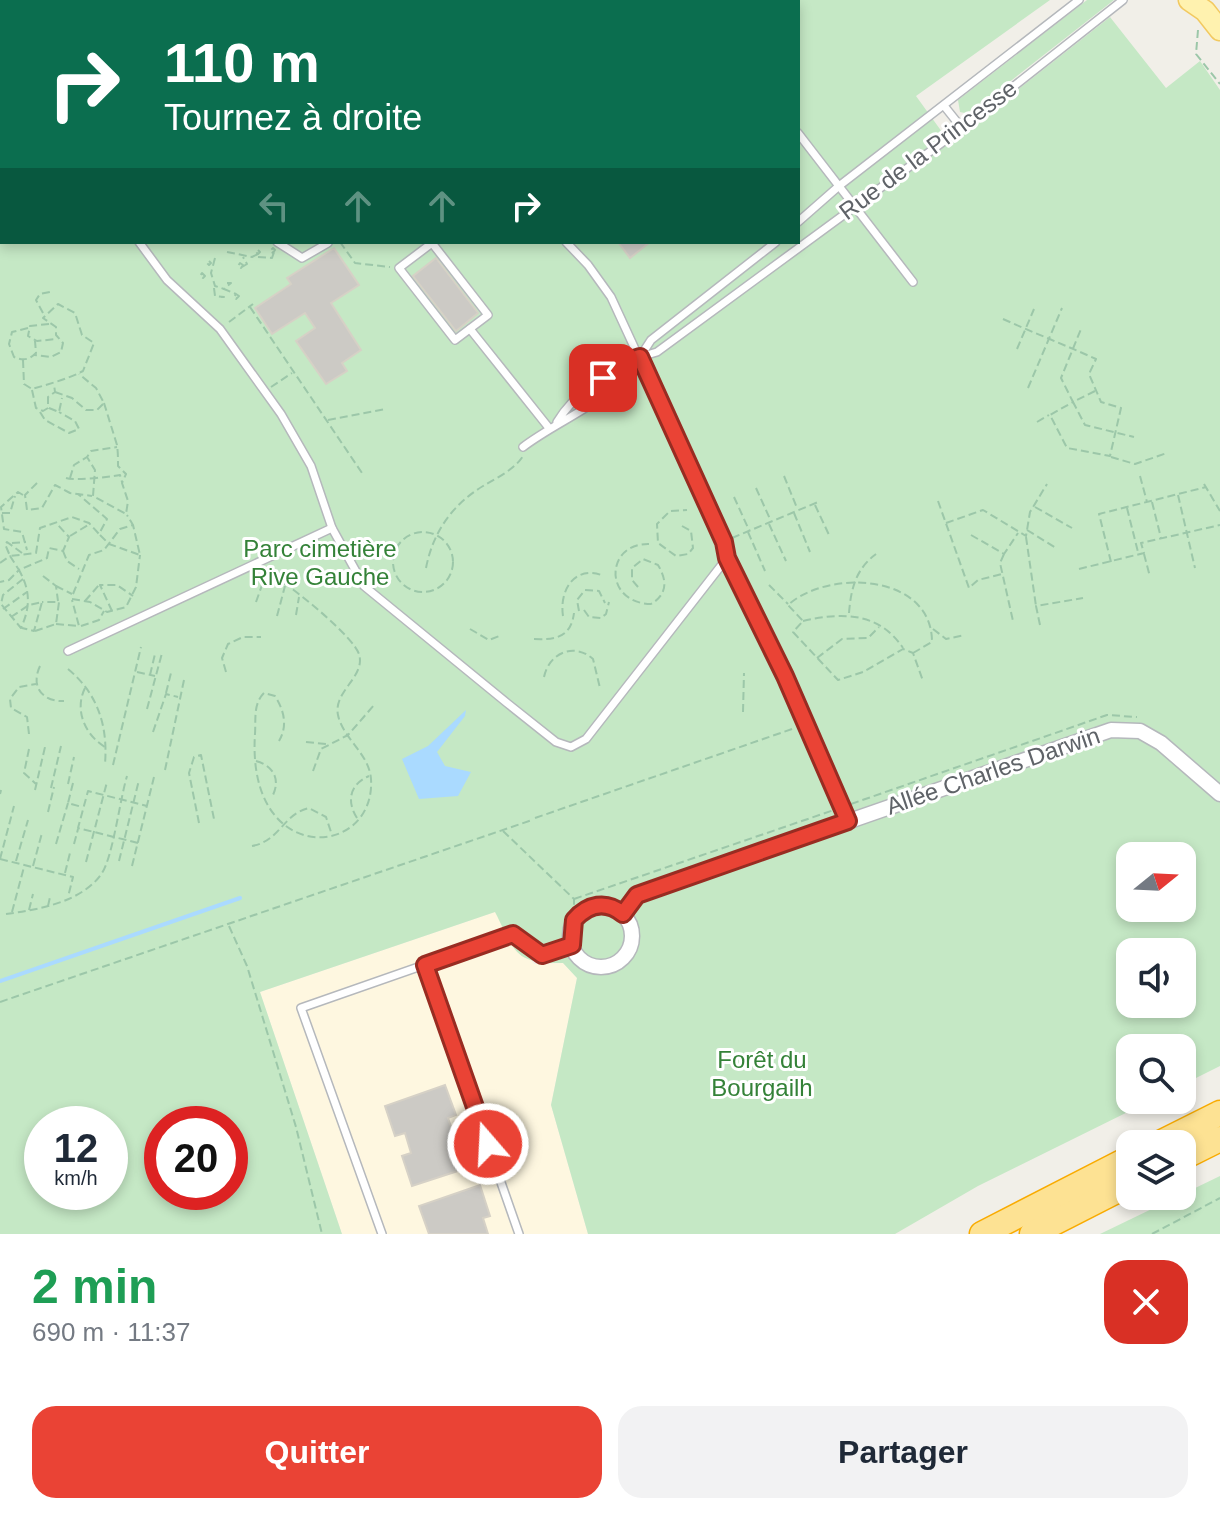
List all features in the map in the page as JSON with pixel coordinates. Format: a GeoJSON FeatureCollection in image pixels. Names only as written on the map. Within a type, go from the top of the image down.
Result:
{"type":"FeatureCollection","features":[{"type":"Feature","properties":{"kind":"highway"},"geometry":{"type":"LineString","coordinates":[[1186,1130],[1220,1113]]}},
{"type":"Feature","properties":{"kind":"highway"},"geometry":{"type":"LineString","coordinates":[[1196,1151],[1219,1139]]}},
{"type":"Feature","properties":{"kind":"highway"},"geometry":{"type":"LineString","coordinates":[[982,1234],[1116,1165]]}},
{"type":"Feature","properties":{"kind":"highway"},"geometry":{"type":"LineString","coordinates":[[1032,1234],[1116,1191]]}},
{"type":"Feature","properties":{"kind":"main road"},"geometry":{"type":"LineString","coordinates":[[1197,6],[1220,30]]}},
{"type":"Feature","properties":{"kind":"street","name":"Allée Charles Darwin"},"geometry":{"type":"LineString","coordinates":[[623,914],[637,895],[1111,730],[1140,731],[1161,743],[1220,794]]}},
{"type":"Feature","properties":{"kind":"street"},"geometry":{"type":"LineString","coordinates":[[602,904],[623,914],[633,933],[632,944],[615,964],[593,966],[582,960],[572,945],[574,920],[581,912],[602,904]]}},
{"type":"Feature","properties":{"kind":"lane","name":"Rue de la Princesse"},"geometry":{"type":"LineString","coordinates":[[800,220],[839,186],[945,107],[1079,0]]}},
{"type":"Feature","properties":{"kind":"lane","name":"Rue de la Princesse"},"geometry":{"type":"LineString","coordinates":[[557,422],[566,407],[622,363],[657,352],[961,127],[1123,0]]}},
{"type":"Feature","properties":{"kind":"lane"},"geometry":{"type":"LineString","coordinates":[[945,107],[961,127]]}},
{"type":"Feature","properties":{"kind":"lane"},"geometry":{"type":"LineString","coordinates":[[800,136],[913,282]]}},
{"type":"Feature","properties":{"kind":"lane"},"geometry":{"type":"LineString","coordinates":[[140,244],[167,280],[220,329],[265,391],[311,466],[332,528],[364,586],[394,614],[556,742],[571,747],[586,739],[727,558]]}},
{"type":"Feature","properties":{"kind":"lane"},"geometry":{"type":"LineString","coordinates":[[280,244],[302,258],[326,244]]}},
{"type":"Feature","properties":{"kind":"lane"},"geometry":{"type":"LineString","coordinates":[[431,244],[399,268],[455,340],[488,315],[433,244]]}},
{"type":"Feature","properties":{"kind":"lane"},"geometry":{"type":"LineString","coordinates":[[568,244],[611,297],[848,821]]}},
{"type":"Feature","properties":{"kind":"lane"},"geometry":{"type":"LineString","coordinates":[[523,447],[557,422],[574,416],[630,374],[651,340],[773,244]]}},
{"type":"Feature","properties":{"kind":"lane"},"geometry":{"type":"LineString","coordinates":[[470,329],[549,428]]}},
{"type":"Feature","properties":{"kind":"lane"},"geometry":{"type":"LineString","coordinates":[[68,651],[332,528]]}},
{"type":"Feature","properties":{"kind":"lane"},"geometry":{"type":"LineString","coordinates":[[382,1234],[301,1008],[513,934],[542,955],[572,945]]}},
{"type":"Feature","properties":{"kind":"lane"},"geometry":{"type":"LineString","coordinates":[[425,965],[519,1234]]}},
{"type":"Feature","properties":{"kind":"path"},"geometry":{"type":"LineString","coordinates":[[1196,54],[1197,6]]}},
{"type":"Feature","properties":{"kind":"path"},"geometry":{"type":"LineString","coordinates":[[1189,52],[1196,54],[1220,84]]}},
{"type":"Feature","properties":{"kind":"path"},"geometry":{"type":"LineString","coordinates":[[341,244],[355,263],[399,268]]}},
{"type":"Feature","properties":{"kind":"path"},"geometry":{"type":"LineString","coordinates":[[227,252],[272,258],[274,252]]}},
{"type":"Feature","properties":{"kind":"path"},"geometry":{"type":"LineString","coordinates":[[241,255],[247,264],[242,267]]}},
{"type":"Feature","properties":{"kind":"path"},"geometry":{"type":"LineString","coordinates":[[215,258],[211,273],[215,286],[213,292],[220,297]]}},
{"type":"Feature","properties":{"kind":"path"},"geometry":{"type":"LineString","coordinates":[[204,277],[211,273]]}},
{"type":"Feature","properties":{"kind":"path"},"geometry":{"type":"LineString","coordinates":[[224,289],[227,283]]}},
{"type":"Feature","properties":{"kind":"path"},"geometry":{"type":"LineString","coordinates":[[215,286],[236,294]]}},
{"type":"Feature","properties":{"kind":"path"},"geometry":{"type":"LineString","coordinates":[[50,292],[40,294],[36,300],[44,313],[43,318],[56,327],[58,338],[63,343],[58,355],[34,355],[23,360],[14,357],[9,338],[17,329],[50,324]]}},
{"type":"Feature","properties":{"kind":"path"},"geometry":{"type":"LineString","coordinates":[[44,313],[53,305],[64,304],[75,313],[82,335],[94,343],[79,374]]}},
{"type":"Feature","properties":{"kind":"path"},"geometry":{"type":"LineString","coordinates":[[220,329],[252,305],[293,372],[362,473]]}},
{"type":"Feature","properties":{"kind":"path"},"geometry":{"type":"LineString","coordinates":[[1028,388],[1062,308]]}},
{"type":"Feature","properties":{"kind":"path"},"geometry":{"type":"LineString","coordinates":[[1017,349],[1034,309]]}},
{"type":"Feature","properties":{"kind":"path"},"geometry":{"type":"LineString","coordinates":[[1003,319],[1096,359],[1089,374],[1101,402],[1121,408],[1110,456]]}},
{"type":"Feature","properties":{"kind":"path"},"geometry":{"type":"LineString","coordinates":[[28,328],[28,336],[35,341],[58,338]]}},
{"type":"Feature","properties":{"kind":"path"},"geometry":{"type":"LineString","coordinates":[[1081,329],[1061,378],[1085,425],[1134,437]]}},
{"type":"Feature","properties":{"kind":"path"},"geometry":{"type":"LineString","coordinates":[[34,355],[35,341]]}},
{"type":"Feature","properties":{"kind":"path"},"geometry":{"type":"LineString","coordinates":[[23,360],[22,379],[32,389],[34,405],[45,420],[69,433],[79,429],[75,421],[59,412],[48,408],[40,412]]}},
{"type":"Feature","properties":{"kind":"path"},"geometry":{"type":"LineString","coordinates":[[265,391],[293,372]]}},
{"type":"Feature","properties":{"kind":"path"},"geometry":{"type":"LineString","coordinates":[[32,389],[54,384],[60,377],[79,374],[96,388],[104,403],[117,447],[118,466],[128,501],[126,514]]}},
{"type":"Feature","properties":{"kind":"path"},"geometry":{"type":"LineString","coordinates":[[54,384],[55,392]]}},
{"type":"Feature","properties":{"kind":"path"},"geometry":{"type":"LineString","coordinates":[[1037,422],[1096,390]]}},
{"type":"Feature","properties":{"kind":"path"},"geometry":{"type":"LineString","coordinates":[[55,392],[72,398],[92,411],[104,403]]}},
{"type":"Feature","properties":{"kind":"path"},"geometry":{"type":"LineString","coordinates":[[48,408],[48,397],[55,392]]}},
{"type":"Feature","properties":{"kind":"path"},"geometry":{"type":"LineString","coordinates":[[59,412],[63,397]]}},
{"type":"Feature","properties":{"kind":"path"},"geometry":{"type":"LineString","coordinates":[[326,420],[386,409]]}},
{"type":"Feature","properties":{"kind":"path"},"geometry":{"type":"LineString","coordinates":[[1050,415],[1067,448],[1135,464],[1167,453]]}},
{"type":"Feature","properties":{"kind":"path"},"geometry":{"type":"LineString","coordinates":[[117,447],[91,451],[74,465],[68,479],[120,475]]}},
{"type":"Feature","properties":{"kind":"path"},"geometry":{"type":"LineString","coordinates":[[426,568],[436,535],[460,501],[523,458],[523,447]]}},
{"type":"Feature","properties":{"kind":"path"},"geometry":{"type":"LineString","coordinates":[[87,457],[93,463],[93,496]]}},
{"type":"Feature","properties":{"kind":"path"},"geometry":{"type":"LineString","coordinates":[[118,466],[126,474],[122,483]]}},
{"type":"Feature","properties":{"kind":"path"},"geometry":{"type":"LineString","coordinates":[[784,476],[810,552]]}},
{"type":"Feature","properties":{"kind":"path"},"geometry":{"type":"LineString","coordinates":[[1140,476],[1147,502]]}},
{"type":"Feature","properties":{"kind":"path"},"geometry":{"type":"LineString","coordinates":[[37,483],[25,497],[27,510],[33,512],[42,508],[55,485],[93,496],[126,514],[133,525],[140,555],[133,596],[126,607],[113,612],[72,599]]}},
{"type":"Feature","properties":{"kind":"path"},"geometry":{"type":"LineString","coordinates":[[1040,625],[1026,536],[1034,506],[1047,484]]}},
{"type":"Feature","properties":{"kind":"path"},"geometry":{"type":"LineString","coordinates":[[1111,562],[1099,514],[1205,486],[1220,511]]}},
{"type":"Feature","properties":{"kind":"path"},"geometry":{"type":"LineString","coordinates":[[756,488],[786,561]]}},
{"type":"Feature","properties":{"kind":"path"},"geometry":{"type":"LineString","coordinates":[[16,494],[25,497]]}},
{"type":"Feature","properties":{"kind":"path"},"geometry":{"type":"LineString","coordinates":[[0,513],[10,513],[16,494]]}},
{"type":"Feature","properties":{"kind":"path"},"geometry":{"type":"LineString","coordinates":[[16,494],[1,507],[0,513],[4,529],[22,532],[27,541],[24,552]]}},
{"type":"Feature","properties":{"kind":"path"},"geometry":{"type":"LineString","coordinates":[[78,494],[107,519],[99,534]]}},
{"type":"Feature","properties":{"kind":"path"},"geometry":{"type":"LineString","coordinates":[[1178,494],[1195,568]]}},
{"type":"Feature","properties":{"kind":"path"},"geometry":{"type":"LineString","coordinates":[[734,497],[765,571]]}},
{"type":"Feature","properties":{"kind":"path"},"geometry":{"type":"LineString","coordinates":[[1213,499],[1220,497]]}},
{"type":"Feature","properties":{"kind":"path"},"geometry":{"type":"LineString","coordinates":[[938,501],[969,588],[978,580],[1002,574]]}},
{"type":"Feature","properties":{"kind":"path"},"geometry":{"type":"LineString","coordinates":[[1152,501],[1161,538]]}},
{"type":"Feature","properties":{"kind":"path"},"geometry":{"type":"LineString","coordinates":[[724,542],[816,503],[830,537]]}},
{"type":"Feature","properties":{"kind":"path"},"geometry":{"type":"LineString","coordinates":[[1034,506],[1072,528]]}},
{"type":"Feature","properties":{"kind":"path"},"geometry":{"type":"LineString","coordinates":[[1126,507],[1138,554]]}},
{"type":"Feature","properties":{"kind":"path"},"geometry":{"type":"LineString","coordinates":[[682,526],[691,531],[693,548],[683,556],[667,553],[658,543],[657,524],[670,511],[687,510]]}},
{"type":"Feature","properties":{"kind":"path"},"geometry":{"type":"LineString","coordinates":[[946,523],[983,510],[1026,536]]}},
{"type":"Feature","properties":{"kind":"path"},"geometry":{"type":"LineString","coordinates":[[0,570],[1,563],[10,556],[36,553],[40,528],[72,517],[89,523],[109,544],[140,555]]}},
{"type":"Feature","properties":{"kind":"path"},"geometry":{"type":"LineString","coordinates":[[80,570],[67,561],[63,551],[69,537],[89,523]]}},
{"type":"Feature","properties":{"kind":"path"},"geometry":{"type":"LineString","coordinates":[[57,524],[69,537]]}},
{"type":"Feature","properties":{"kind":"path"},"geometry":{"type":"LineString","coordinates":[[79,626],[72,599],[80,570],[89,555],[109,544],[120,529],[133,525]]}},
{"type":"Feature","properties":{"kind":"path"},"geometry":{"type":"LineString","coordinates":[[1150,577],[1141,543],[1220,525]]}},
{"type":"Feature","properties":{"kind":"path"},"geometry":{"type":"LineString","coordinates":[[1027,530],[1056,548]]}},
{"type":"Feature","properties":{"kind":"path"},"geometry":{"type":"LineString","coordinates":[[1013,621],[1000,563],[1019,532]]}},
{"type":"Feature","properties":{"kind":"path"},"geometry":{"type":"LineString","coordinates":[[414,534],[436,535],[453,555],[450,576],[431,592],[407,588],[394,570],[397,548],[414,534]]}},
{"type":"Feature","properties":{"kind":"path"},"geometry":{"type":"LineString","coordinates":[[971,535],[1004,554]]}},
{"type":"Feature","properties":{"kind":"path"},"geometry":{"type":"LineString","coordinates":[[0,541],[10,544],[27,541]]}},
{"type":"Feature","properties":{"kind":"path"},"geometry":{"type":"LineString","coordinates":[[5,544],[28,592],[29,605],[21,628]]}},
{"type":"Feature","properties":{"kind":"path"},"geometry":{"type":"LineString","coordinates":[[10,544],[24,552]]}},
{"type":"Feature","properties":{"kind":"path"},"geometry":{"type":"LineString","coordinates":[[638,587],[632,580],[632,568],[643,559],[658,565],[666,585],[663,594],[651,604],[631,602],[618,589],[617,563],[621,555],[631,547],[649,544]]}},
{"type":"Feature","properties":{"kind":"path"},"geometry":{"type":"LineString","coordinates":[[0,582],[47,558],[49,548],[63,551]]}},
{"type":"Feature","properties":{"kind":"path"},"geometry":{"type":"LineString","coordinates":[[1079,569],[1144,553]]}},
{"type":"Feature","properties":{"kind":"path"},"geometry":{"type":"LineString","coordinates":[[849,614],[852,585],[867,561],[876,554]]}},
{"type":"Feature","properties":{"kind":"path"},"geometry":{"type":"LineString","coordinates":[[259,561],[266,573],[347,636],[359,653],[359,667],[338,700],[337,714],[359,748],[370,776],[371,791],[357,818],[340,834],[298,836],[282,826],[260,789],[255,761],[256,708],[264,693],[275,696],[280,704],[285,728],[279,741]]}},
{"type":"Feature","properties":{"kind":"path"},"geometry":{"type":"LineString","coordinates":[[256,602],[266,573]]}},
{"type":"Feature","properties":{"kind":"path"},"geometry":{"type":"LineString","coordinates":[[563,616],[561,598],[570,581],[586,573],[604,576]]}},
{"type":"Feature","properties":{"kind":"path"},"geometry":{"type":"LineString","coordinates":[[43,576],[73,594]]}},
{"type":"Feature","properties":{"kind":"path"},"geometry":{"type":"LineString","coordinates":[[23,579],[3,595],[2,609],[21,628],[34,631],[56,624],[91,625],[105,610]]}},
{"type":"Feature","properties":{"kind":"path"},"geometry":{"type":"LineString","coordinates":[[85,601],[100,585],[115,585],[133,596]]}},
{"type":"Feature","properties":{"kind":"path"},"geometry":{"type":"LineString","coordinates":[[100,585],[113,612]]}},
{"type":"Feature","properties":{"kind":"path"},"geometry":{"type":"LineString","coordinates":[[277,616],[285,585]]}},
{"type":"Feature","properties":{"kind":"path"},"geometry":{"type":"LineString","coordinates":[[769,585],[803,621]]}},
{"type":"Feature","properties":{"kind":"path"},"geometry":{"type":"LineString","coordinates":[[788,605],[800,595],[821,586],[886,585],[905,593],[928,616],[932,642],[913,653]]}},
{"type":"Feature","properties":{"kind":"path"},"geometry":{"type":"LineString","coordinates":[[56,586],[59,602],[56,624]]}},
{"type":"Feature","properties":{"kind":"path"},"geometry":{"type":"LineString","coordinates":[[579,611],[577,600],[585,590],[599,591],[605,603]]}},
{"type":"Feature","properties":{"kind":"path"},"geometry":{"type":"LineString","coordinates":[[2,609],[28,592]]}},
{"type":"Feature","properties":{"kind":"path"},"geometry":{"type":"LineString","coordinates":[[296,615],[299,596]]}},
{"type":"Feature","properties":{"kind":"path"},"geometry":{"type":"LineString","coordinates":[[1036,606],[1083,598]]}},
{"type":"Feature","properties":{"kind":"path"},"geometry":{"type":"LineString","coordinates":[[34,631],[42,602]]}},
{"type":"Feature","properties":{"kind":"path"},"geometry":{"type":"LineString","coordinates":[[10,618],[29,605],[59,602]]}},
{"type":"Feature","properties":{"kind":"path"},"geometry":{"type":"LineString","coordinates":[[584,610],[589,617],[601,618],[606,614],[609,602]]}},
{"type":"Feature","properties":{"kind":"path"},"geometry":{"type":"LineString","coordinates":[[534,639],[558,638],[566,634],[574,613]]}},
{"type":"Feature","properties":{"kind":"path"},"geometry":{"type":"LineString","coordinates":[[903,649],[863,672],[838,680],[793,632],[803,621],[849,614],[894,634],[903,649],[913,653],[923,681]]}},
{"type":"Feature","properties":{"kind":"path"},"geometry":{"type":"LineString","coordinates":[[816,659],[842,639],[868,638],[880,626]]}},
{"type":"Feature","properties":{"kind":"path"},"geometry":{"type":"LineString","coordinates":[[932,628],[946,639],[965,635]]}},
{"type":"Feature","properties":{"kind":"path"},"geometry":{"type":"LineString","coordinates":[[470,629],[489,640],[502,635]]}},
{"type":"Feature","properties":{"kind":"path"},"geometry":{"type":"LineString","coordinates":[[226,672],[222,658],[228,644],[243,637],[261,637]]}},
{"type":"Feature","properties":{"kind":"path"},"geometry":{"type":"LineString","coordinates":[[113,765],[141,647]]}},
{"type":"Feature","properties":{"kind":"path"},"geometry":{"type":"LineString","coordinates":[[544,677],[550,661],[557,655],[577,651],[593,659],[600,688]]}},
{"type":"Feature","properties":{"kind":"path"},"geometry":{"type":"LineString","coordinates":[[147,709],[162,653]]}},
{"type":"Feature","properties":{"kind":"path"},"geometry":{"type":"LineString","coordinates":[[150,675],[155,654]]}},
{"type":"Feature","properties":{"kind":"path"},"geometry":{"type":"LineString","coordinates":[[40,666],[36,684],[46,699],[64,701]]}},
{"type":"Feature","properties":{"kind":"path"},"geometry":{"type":"LineString","coordinates":[[68,669],[86,687],[100,711],[107,747],[105,764]]}},
{"type":"Feature","properties":{"kind":"path"},"geometry":{"type":"LineString","coordinates":[[135,672],[156,677]]}},
{"type":"Feature","properties":{"kind":"path"},"geometry":{"type":"LineString","coordinates":[[153,732],[171,673]]}},
{"type":"Feature","properties":{"kind":"path"},"geometry":{"type":"LineString","coordinates":[[743,712],[744,673]]}},
{"type":"Feature","properties":{"kind":"path"},"geometry":{"type":"LineString","coordinates":[[165,770],[184,680]]}},
{"type":"Feature","properties":{"kind":"path"},"geometry":{"type":"LineString","coordinates":[[29,734],[27,717],[11,708],[10,699],[19,687],[36,684]]}},
{"type":"Feature","properties":{"kind":"path"},"geometry":{"type":"LineString","coordinates":[[86,687],[81,704],[84,724],[95,740],[107,747]]}},
{"type":"Feature","properties":{"kind":"path"},"geometry":{"type":"LineString","coordinates":[[166,694],[180,697]]}},
{"type":"Feature","properties":{"kind":"path"},"geometry":{"type":"LineString","coordinates":[[313,771],[317,754],[328,744],[348,735],[375,704]]}},
{"type":"Feature","properties":{"kind":"path"},"geometry":{"type":"LineString","coordinates":[[0,1002],[805,724]]}},
{"type":"Feature","properties":{"kind":"path"},"geometry":{"type":"LineString","coordinates":[[306,742],[328,744]]}},
{"type":"Feature","properties":{"kind":"path"},"geometry":{"type":"LineString","coordinates":[[48,812],[61,746]]}},
{"type":"Feature","properties":{"kind":"path"},"geometry":{"type":"LineString","coordinates":[[35,790],[45,747]]}},
{"type":"Feature","properties":{"kind":"path"},"geometry":{"type":"LineString","coordinates":[[29,749],[24,773],[36,785]]}},
{"type":"Feature","properties":{"kind":"path"},"geometry":{"type":"LineString","coordinates":[[199,823],[189,773],[194,757],[201,755],[214,819]]}},
{"type":"Feature","properties":{"kind":"path"},"geometry":{"type":"LineString","coordinates":[[68,784],[74,757]]}},
{"type":"Feature","properties":{"kind":"path"},"geometry":{"type":"LineString","coordinates":[[255,761],[271,769],[276,777],[272,797]]}},
{"type":"Feature","properties":{"kind":"path"},"geometry":{"type":"LineString","coordinates":[[6,914],[29,911],[68,898],[103,872],[127,776]]}},
{"type":"Feature","properties":{"kind":"path"},"geometry":{"type":"LineString","coordinates":[[357,818],[351,804],[352,791],[360,781],[370,776]]}},
{"type":"Feature","properties":{"kind":"path"},"geometry":{"type":"LineString","coordinates":[[132,866],[154,777]]}},
{"type":"Feature","properties":{"kind":"path"},"geometry":{"type":"LineString","coordinates":[[119,861],[139,780]]}},
{"type":"Feature","properties":{"kind":"path"},"geometry":{"type":"LineString","coordinates":[[86,862],[107,782]]}},
{"type":"Feature","properties":{"kind":"path"},"geometry":{"type":"LineString","coordinates":[[56,844],[73,783]]}},
{"type":"Feature","properties":{"kind":"path"},"geometry":{"type":"LineString","coordinates":[[74,844],[88,791],[147,806]]}},
{"type":"Feature","properties":{"kind":"path"},"geometry":{"type":"LineString","coordinates":[[68,803],[83,807]]}},
{"type":"Feature","properties":{"kind":"path"},"geometry":{"type":"LineString","coordinates":[[14,806],[0,859],[73,877],[68,898]]}},
{"type":"Feature","properties":{"kind":"path"},"geometry":{"type":"LineString","coordinates":[[252,846],[270,839],[296,811],[309,808],[326,817],[332,836]]}},
{"type":"Feature","properties":{"kind":"path"},"geometry":{"type":"LineString","coordinates":[[16,863],[28,820]]}},
{"type":"Feature","properties":{"kind":"path"},"geometry":{"type":"LineString","coordinates":[[78,828],[138,843]]}},
{"type":"Feature","properties":{"kind":"path"},"geometry":{"type":"LineString","coordinates":[[502,830],[574,899],[574,920]]}},
{"type":"Feature","properties":{"kind":"path"},"geometry":{"type":"LineString","coordinates":[[33,866],[42,833]]}},
{"type":"Feature","properties":{"kind":"path"},"geometry":{"type":"LineString","coordinates":[[0,834],[6,836]]}},
{"type":"Feature","properties":{"kind":"path"},"geometry":{"type":"LineString","coordinates":[[64,874],[70,853]]}},
{"type":"Feature","properties":{"kind":"path"},"geometry":{"type":"LineString","coordinates":[[49,870],[51,863]]}},
{"type":"Feature","properties":{"kind":"path"},"geometry":{"type":"LineString","coordinates":[[12,913],[24,866]]}},
{"type":"Feature","properties":{"kind":"path"},"geometry":{"type":"LineString","coordinates":[[10,888],[18,891]]}},
{"type":"Feature","properties":{"kind":"path"},"geometry":{"type":"LineString","coordinates":[[29,911],[33,894]]}},
{"type":"Feature","properties":{"kind":"path"},"geometry":{"type":"LineString","coordinates":[[48,906],[50,897]]}},
{"type":"Feature","properties":{"kind":"path"},"geometry":{"type":"LineString","coordinates":[[228,924],[247,966],[296,1127],[322,1234]]}},
{"type":"Feature","properties":{"kind":"path"},"geometry":{"type":"LineString","coordinates":[[1152,1234],[1220,1198]]}},
{"type":"Feature","properties":{"kind":"shaded area"},"geometry":{"type":"Polygon","coordinates":[[[495,912],[534,964],[563,963],[577,978],[551,1105],[588,1234],[342,1234],[260,992],[495,912]]]}},
{"type":"Feature","properties":{"kind":"green space","name":"Parc cimetière Rive Gauche"},"geometry":{"type":"Polygon","coordinates":[[[800,0],[1050,0],[916,96],[950,143],[1110,17],[1166,88],[1200,61],[1220,90],[1220,1066],[1196,1078],[1196,1034],[1116,1034],[1116,1114],[1124,1114],[978,1186],[895,1234],[588,1234],[551,1105],[577,978],[563,963],[525,958],[512,946],[495,912],[260,992],[342,1234],[0,1234],[0,244],[800,244],[800,0]]]}},
{"type":"Feature","properties":{"kind":"green space"},"geometry":{"type":"Polygon","coordinates":[[[1087,0],[1114,0],[969,114],[960,112],[958,100],[1087,0]]]}},
{"type":"Feature","properties":{"kind":"green space"},"geometry":{"type":"Polygon","coordinates":[[[1220,1176],[1220,1234],[1100,1234],[1150,1210],[1196,1210],[1196,1188],[1220,1176]]]}},
{"type":"Feature","properties":{"kind":"water"},"geometry":{"type":"Polygon","coordinates":[[[466,710],[465,716],[437,752],[445,766],[471,772],[458,796],[419,799],[402,759],[428,746],[466,710]]]}},
{"type":"Feature","properties":{"kind":"building"},"geometry":{"type":"Polygon","coordinates":[[[620,244],[648,244],[630,258],[620,244]]]}},
{"type":"Feature","properties":{"kind":"building"},"geometry":{"type":"Polygon","coordinates":[[[334,248],[359,285],[331,303],[361,350],[342,363],[347,371],[326,384],[296,341],[315,328],[305,313],[272,334],[255,308],[291,284],[287,278],[334,248]]]}},
{"type":"Feature","properties":{"kind":"building"},"geometry":{"type":"Polygon","coordinates":[[[436,258],[478,313],[456,331],[413,276],[436,258]]]}},
{"type":"Feature","properties":{"kind":"building"},"geometry":{"type":"Polygon","coordinates":[[[445,1085],[456,1115],[448,1118],[455,1138],[462,1135],[473,1166],[412,1186],[402,1156],[411,1153],[405,1133],[395,1136],[385,1106],[445,1085]]]}},
{"type":"Feature","properties":{"kind":"building"},"geometry":{"type":"Polygon","coordinates":[[[480,1185],[490,1216],[483,1218],[488,1234],[429,1234],[419,1206],[480,1185]]]}},
{"type":"Feature","properties":{"kind":"waterway"},"geometry":{"type":"LineString","coordinates":[[0,981],[240,898]]}},
{"type":"Feature","properties":{"kind":"route"},"geometry":{"type":"LineString","coordinates":[[488,1144],[425,965],[513,934],[542,955],[572,945],[574,920],[591,906],[609,905],[623,914],[637,895],[848,821],[785,676],[727,558],[724,542],[640,357],[622,363],[603,378]]}},
{"type":"Feature","properties":{"kind":"park label","name":"Forêt du Bourgailh"},"geometry":{"type":"Point","coordinates":[762,1074]}}]}
